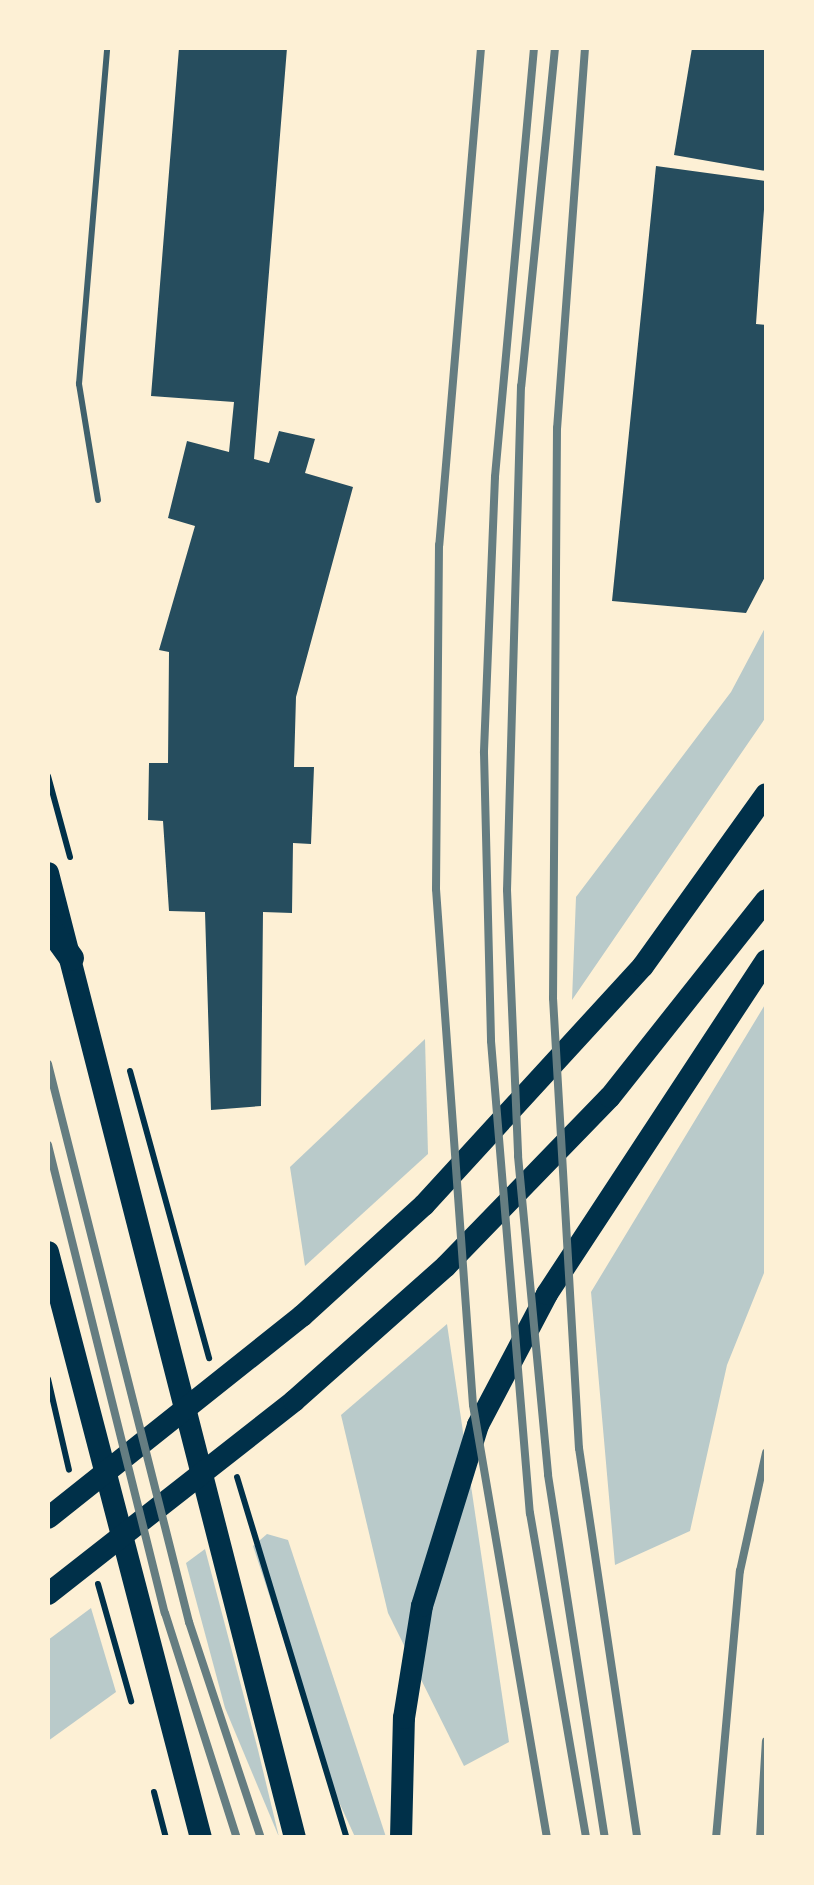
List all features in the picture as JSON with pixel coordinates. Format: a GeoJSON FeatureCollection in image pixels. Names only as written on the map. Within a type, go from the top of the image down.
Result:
{"type":"FeatureCollection","features":[{"type":"Feature","properties":{"kind":"highway"},"geometry":{"type":"LineString","coordinates":[[48,926],[70,958]]}},
{"type":"Feature","properties":{"kind":"main road"},"geometry":{"type":"LineString","coordinates":[[48,1518],[302,1316],[424,1205],[643,966],[766,794]]}},
{"type":"Feature","properties":{"kind":"main road"},"geometry":{"type":"LineString","coordinates":[[48,873],[223,1537],[295,1838]]}},
{"type":"Feature","properties":{"kind":"main road"},"geometry":{"type":"LineString","coordinates":[[48,1594],[294,1402],[459,1254],[610,1098],[766,900]]}},
{"type":"Feature","properties":{"kind":"main road"},"geometry":{"type":"LineString","coordinates":[[401,1838],[404,1718],[422,1606],[478,1425],[546,1294],[766,960]]}},
{"type":"Feature","properties":{"kind":"main road"},"geometry":{"type":"LineString","coordinates":[[48,1252],[202,1838]]}},
{"type":"Feature","properties":{"kind":"lane"},"geometry":{"type":"LineString","coordinates":[[98,500],[80,384],[107,48]]}},
{"type":"Feature","properties":{"kind":"path"},"geometry":{"type":"LineString","coordinates":[[48,1379],[56,1416]]}},
{"type":"Feature","properties":{"kind":"path"},"geometry":{"type":"LineString","coordinates":[[248,1521],[332,1811],[347,1838]]}},
{"type":"Feature","properties":{"kind":"path"},"geometry":{"type":"LineString","coordinates":[[110,1630],[131,1701]]}},
{"type":"Feature","properties":{"kind":"path"},"geometry":{"type":"LineString","coordinates":[[154,1792],[166,1838]]}},
{"type":"Feature","properties":{"kind":"shaded area"},"geometry":{"type":"Polygon","coordinates":[[[766,626],[766,717],[572,1000],[576,897],[731,692],[766,626]]]}},
{"type":"Feature","properties":{"kind":"shaded area"},"geometry":{"type":"Polygon","coordinates":[[[766,1003],[766,1268],[727,1365],[690,1531],[615,1565],[591,1292],[766,1003]]]}},
{"type":"Feature","properties":{"kind":"shaded area"},"geometry":{"type":"Polygon","coordinates":[[[425,1039],[428,1154],[305,1266],[290,1167],[425,1039]]]}},
{"type":"Feature","properties":{"kind":"shaded area"},"geometry":{"type":"Polygon","coordinates":[[[447,1324],[509,1742],[464,1766],[388,1613],[341,1415],[447,1324]]]}},
{"type":"Feature","properties":{"kind":"shaded area"},"geometry":{"type":"Polygon","coordinates":[[[267,1534],[288,1540],[386,1837],[355,1837],[333,1789],[253,1546],[267,1534]]]}},
{"type":"Feature","properties":{"kind":"shaded area"},"geometry":{"type":"Polygon","coordinates":[[[205,1549],[279,1837],[225,1708],[186,1563],[205,1549]]]}},
{"type":"Feature","properties":{"kind":"shaded area"},"geometry":{"type":"Polygon","coordinates":[[[91,1608],[116,1692],[48,1741],[48,1640],[91,1608]]]}},
{"type":"Feature","properties":{"kind":"building"},"geometry":{"type":"Polygon","coordinates":[[[179,48],[287,48],[254,459],[269,463],[279,431],[315,439],[305,473],[353,487],[296,697],[294,767],[314,767],[311,844],[293,843],[292,913],[263,912],[261,1106],[211,1110],[205,912],[169,911],[163,821],[148,820],[149,763],[168,763],[169,652],[159,650],[195,526],[168,518],[187,441],[229,452],[234,402],[151,396],[179,48]]]}},
{"type":"Feature","properties":{"kind":"building"},"geometry":{"type":"Polygon","coordinates":[[[692,48],[766,48],[766,171],[674,155],[692,48]]]}},
{"type":"Feature","properties":{"kind":"building"},"geometry":{"type":"Polygon","coordinates":[[[656,166],[766,181],[756,324],[766,325],[766,575],[746,613],[612,601],[656,166]]]}},
{"type":"Feature","properties":{"kind":"railway"},"geometry":{"type":"LineString","coordinates":[[481,48],[439,545],[436,889],[473,1405],[547,1838]]}},
{"type":"Feature","properties":{"kind":"railway"},"geometry":{"type":"LineString","coordinates":[[534,48],[495,477],[484,753],[491,1041],[530,1513],[586,1838]]}},
{"type":"Feature","properties":{"kind":"railway"},"geometry":{"type":"LineString","coordinates":[[555,48],[521,386],[507,890],[518,1156],[548,1475],[605,1838]]}},
{"type":"Feature","properties":{"kind":"railway"},"geometry":{"type":"LineString","coordinates":[[585,48],[557,428],[553,998],[579,1448],[637,1838]]}},
{"type":"Feature","properties":{"kind":"railway"},"geometry":{"type":"LineString","coordinates":[[48,1064],[189,1622],[261,1838]]}},
{"type":"Feature","properties":{"kind":"railway"},"geometry":{"type":"LineString","coordinates":[[48,1145],[165,1613],[237,1838]]}},
{"type":"Feature","properties":{"kind":"railway"},"geometry":{"type":"LineString","coordinates":[[716,1838],[740,1571],[766,1453]]}},
{"type":"Feature","properties":{"kind":"railway"},"geometry":{"type":"LineString","coordinates":[[760,1838],[766,1741]]}}]}
